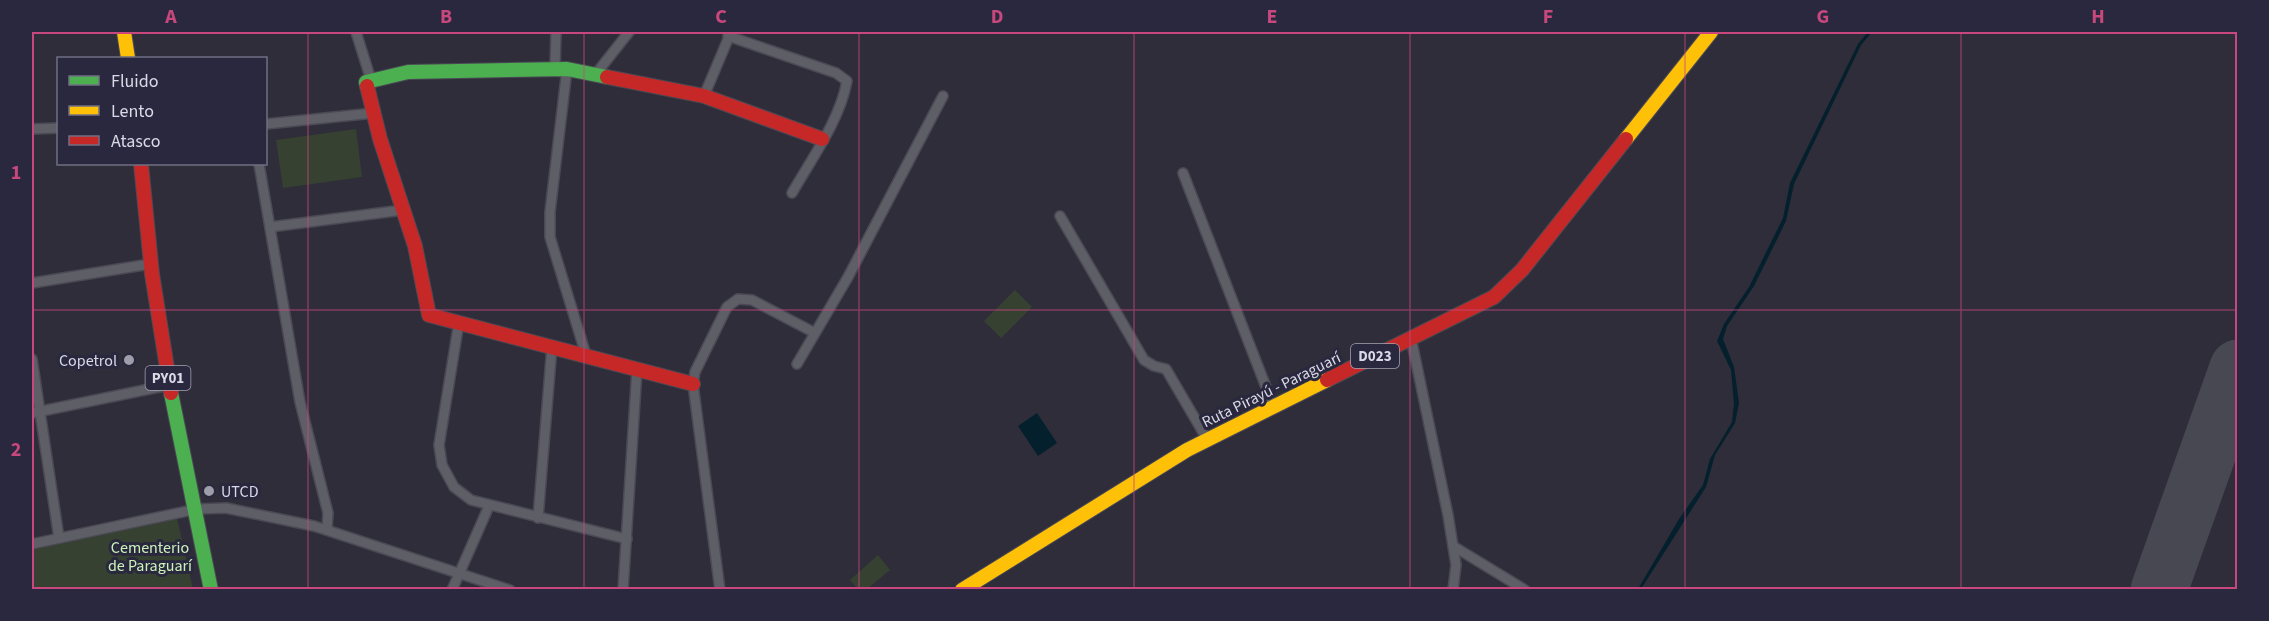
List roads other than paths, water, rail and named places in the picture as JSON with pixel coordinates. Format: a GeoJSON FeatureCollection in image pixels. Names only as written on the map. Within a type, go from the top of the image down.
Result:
{"type":"FeatureCollection","features":[{"type":"Feature","properties":{"kind":"main road"},"geometry":{"type":"LineString","coordinates":[[124,32],[128,57]]}},
{"type":"Feature","properties":{"kind":"main road","name":"Ruta Pirayú - Paraguarí"},"geometry":{"type":"LineString","coordinates":[[962,590],[1115,492],[1207,439],[1494,297],[1522,270],[1711,32]]}},
{"type":"Feature","properties":{"kind":"main road"},"geometry":{"type":"LineString","coordinates":[[693,384],[429,315],[415,246],[366,82],[408,72],[561,69],[704,96],[822,140]]}},
{"type":"Feature","properties":{"kind":"main road","name":"PY01"},"geometry":{"type":"LineString","coordinates":[[141,165],[150,264],[169,385],[197,509],[211,590]]}},
{"type":"Feature","properties":{"kind":"street"},"geometry":{"type":"LineString","coordinates":[[356,32],[371,80]]}},
{"type":"Feature","properties":{"kind":"street"},"geometry":{"type":"LineString","coordinates":[[556,32],[561,69],[550,237],[586,355]]}},
{"type":"Feature","properties":{"kind":"street"},"geometry":{"type":"LineString","coordinates":[[595,75],[629,32]]}},
{"type":"Feature","properties":{"kind":"street"},"geometry":{"type":"LineString","coordinates":[[704,96],[729,34],[836,73],[847,81],[845,92],[822,140],[792,193]]}},
{"type":"Feature","properties":{"kind":"street"},"geometry":{"type":"LineString","coordinates":[[797,363],[848,277],[943,96]]}},
{"type":"Feature","properties":{"kind":"street"},"geometry":{"type":"LineString","coordinates":[[267,124],[374,112]]}},
{"type":"Feature","properties":{"kind":"street"},"geometry":{"type":"LineString","coordinates":[[32,129],[57,128]]}},
{"type":"Feature","properties":{"kind":"street"},"geometry":{"type":"LineString","coordinates":[[259,165],[300,402],[328,513],[327,530]]}},
{"type":"Feature","properties":{"kind":"street"},"geometry":{"type":"LineString","coordinates":[[1183,173],[1273,405]]}},
{"type":"Feature","properties":{"kind":"street"},"geometry":{"type":"LineString","coordinates":[[270,227],[403,210]]}},
{"type":"Feature","properties":{"kind":"street"},"geometry":{"type":"LineString","coordinates":[[1060,216],[1144,360],[1166,369],[1207,439]]}},
{"type":"Feature","properties":{"kind":"street"},"geometry":{"type":"LineString","coordinates":[[32,283],[150,264]]}},
{"type":"Feature","properties":{"kind":"street"},"geometry":{"type":"LineString","coordinates":[[720,590],[693,384],[695,372],[727,307],[738,299],[752,300],[815,333]]}},
{"type":"Feature","properties":{"kind":"street"},"geometry":{"type":"LineString","coordinates":[[459,322],[439,445],[442,465],[454,487],[471,500],[489,506],[627,539]]}},
{"type":"Feature","properties":{"kind":"street"},"geometry":{"type":"LineString","coordinates":[[1411,338],[1453,546],[1456,565],[1453,590]]}},
{"type":"Feature","properties":{"kind":"street"},"geometry":{"type":"LineString","coordinates":[[538,518],[552,346]]}},
{"type":"Feature","properties":{"kind":"street"},"geometry":{"type":"LineString","coordinates":[[32,358],[36,413],[59,538]]}},
{"type":"Feature","properties":{"kind":"street"},"geometry":{"type":"LineString","coordinates":[[623,590],[637,369]]}},
{"type":"Feature","properties":{"kind":"street"},"geometry":{"type":"LineString","coordinates":[[36,413],[169,385]]}},
{"type":"Feature","properties":{"kind":"street"},"geometry":{"type":"LineString","coordinates":[[452,590],[457,573],[489,506]]}},
{"type":"Feature","properties":{"kind":"street"},"geometry":{"type":"LineString","coordinates":[[32,544],[197,509],[247,511],[327,530],[510,590]]}},
{"type":"Feature","properties":{"kind":"street"},"geometry":{"type":"LineString","coordinates":[[1453,546],[1525,590]]}},
{"type":"Feature","properties":{"kind":"water"},"geometry":{"type":"Polygon","coordinates":[[[1868,32],[1872,32],[1861,45],[1794,184],[1786,221],[1754,286],[1727,326],[1723,339],[1734,367],[1739,403],[1735,423],[1715,455],[1706,487],[1641,589],[1638,589],[1679,519],[1703,485],[1710,459],[1732,422],[1734,404],[1731,370],[1717,341],[1724,324],[1749,287],[1783,218],[1790,183],[1858,44],[1868,32]]]}},
{"type":"Feature","properties":{"kind":"water"},"geometry":{"type":"Polygon","coordinates":[[[1037,413],[1057,443],[1038,456],[1018,426],[1037,413]]]}},
{"type":"Feature","properties":{"kind":"place","name":"Copetrol"},"geometry":{"type":"Point","coordinates":[129,360]}},
{"type":"Feature","properties":{"kind":"place","name":"UTCD"},"geometry":{"type":"Point","coordinates":[209,491]}},
{"type":"Feature","properties":{"kind":"park label","name":"Cementerio de Paraguarí"},"geometry":{"type":"Point","coordinates":[150,556]}}]}
